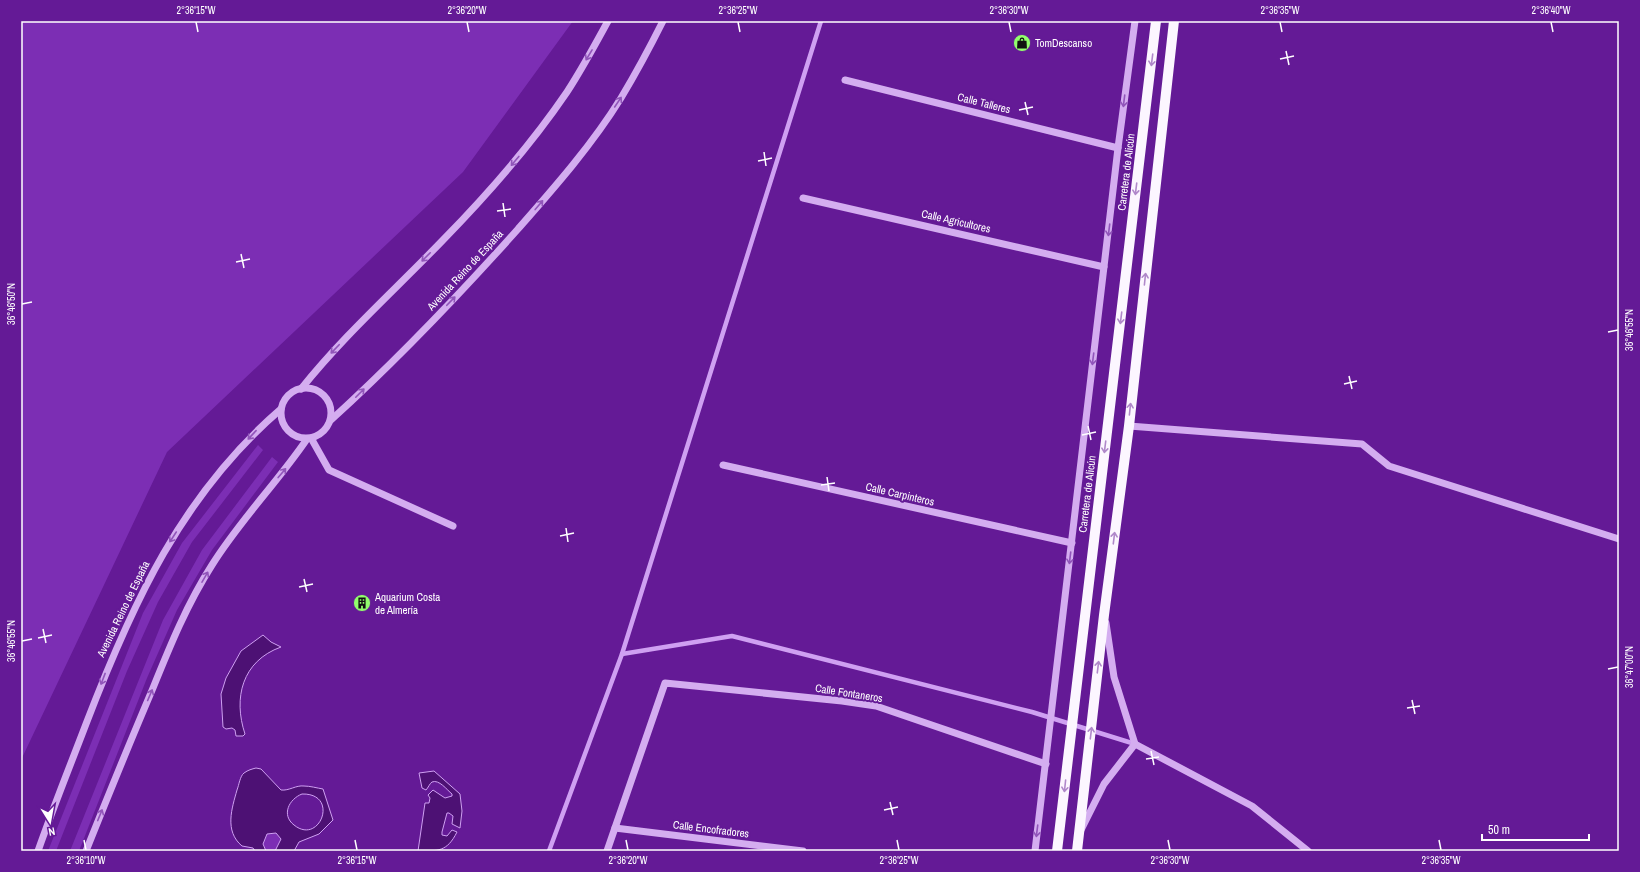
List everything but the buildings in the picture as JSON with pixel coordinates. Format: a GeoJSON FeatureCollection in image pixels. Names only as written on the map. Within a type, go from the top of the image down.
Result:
{"type":"FeatureCollection","features":[{"type":"Feature","properties":{"kind":"main road","name":"Carretera de Alicún"},"geometry":{"type":"LineString","coordinates":[[1057,851],[1156,21]]}},
{"type":"Feature","properties":{"kind":"main road"},"geometry":{"type":"LineString","coordinates":[[1077,851],[1104,614],[1128,426],[1174,21]]}},
{"type":"Feature","properties":{"kind":"street"},"geometry":{"type":"LineString","coordinates":[[301,389],[322,362],[443,240],[505,173],[545,123],[568,91],[608,21]]}},
{"type":"Feature","properties":{"kind":"street","name":"Avenida Reino de España"},"geometry":{"type":"LineString","coordinates":[[331,420],[356,397],[492,259],[553,188],[592,140],[620,98],[663,21]]}},
{"type":"Feature","properties":{"kind":"street"},"geometry":{"type":"LineString","coordinates":[[1035,851],[1118,148],[1135,21]]}},
{"type":"Feature","properties":{"kind":"street","name":"Calle Talleres"},"geometry":{"type":"LineString","coordinates":[[845,80],[1118,148]]}},
{"type":"Feature","properties":{"kind":"street","name":"Calle Agricultores"},"geometry":{"type":"LineString","coordinates":[[803,198],[1104,267]]}},
{"type":"Feature","properties":{"kind":"street"},"geometry":{"type":"LineString","coordinates":[[310,388],[325,396],[330,403],[332,412],[328,427],[322,433],[309,438],[299,438],[291,434],[285,428],[282,421],[281,409],[286,397],[301,389],[310,388]]}},
{"type":"Feature","properties":{"kind":"street","name":"Avenida Reino de España"},"geometry":{"type":"LineString","coordinates":[[38,851],[108,666],[128,620],[156,566],[185,518],[207,487],[255,432],[281,409]]}},
{"type":"Feature","properties":{"kind":"street"},"geometry":{"type":"LineString","coordinates":[[1128,426],[1362,444],[1389,466],[1619,539]]}},
{"type":"Feature","properties":{"kind":"street"},"geometry":{"type":"LineString","coordinates":[[309,438],[329,470],[453,526]]}},
{"type":"Feature","properties":{"kind":"street"},"geometry":{"type":"LineString","coordinates":[[86,851],[119,767],[173,640],[196,591],[226,544],[252,508],[309,438]]}},
{"type":"Feature","properties":{"kind":"street","name":"Calle Carpinteros"},"geometry":{"type":"LineString","coordinates":[[723,465],[1072,544]]}},
{"type":"Feature","properties":{"kind":"street"},"geometry":{"type":"LineString","coordinates":[[1104,614],[1114,677],[1135,744],[1252,806],[1308,851]]}},
{"type":"Feature","properties":{"kind":"street","name":"Calle Fontaneros"},"geometry":{"type":"LineString","coordinates":[[615,828],[664,683],[842,701],[876,706],[1046,764]]}},
{"type":"Feature","properties":{"kind":"street"},"geometry":{"type":"LineString","coordinates":[[1079,835],[1104,784],[1135,744]]}},
{"type":"Feature","properties":{"kind":"street"},"geometry":{"type":"LineString","coordinates":[[607,851],[615,828]]}},
{"type":"Feature","properties":{"kind":"street","name":"Calle Encofradores"},"geometry":{"type":"LineString","coordinates":[[615,828],[803,851]]}},
{"type":"Feature","properties":{"kind":"shaded area"},"geometry":{"type":"Polygon","coordinates":[[[21,21],[573,21],[463,172],[167,452],[21,760],[21,21]]]}},
{"type":"Feature","properties":{"kind":"shaded area"},"geometry":{"type":"Polygon","coordinates":[[[258,445],[263,450],[192,542],[158,602],[127,671],[56,851],[48,851],[143,613],[182,543],[258,445]]]}},
{"type":"Feature","properties":{"kind":"shaded area"},"geometry":{"type":"Polygon","coordinates":[[[272,457],[278,462],[212,550],[177,610],[147,678],[79,851],[70,851],[163,620],[202,550],[272,457]]]}},
{"type":"Feature","properties":{"kind":"shaded area"},"geometry":{"type":"Polygon","coordinates":[[[263,635],[271,642],[281,647],[268,653],[257,661],[249,671],[241,694],[240,707],[245,734],[243,736],[236,736],[235,730],[232,728],[226,729],[223,727],[221,694],[226,678],[241,651],[263,635]]]}},
{"type":"Feature","properties":{"kind":"shaded area"},"geometry":{"type":"Polygon","coordinates":[[[256,768],[261,769],[281,790],[287,790],[298,786],[309,786],[323,789],[333,820],[319,834],[299,842],[294,851],[275,851],[281,839],[276,833],[267,834],[263,844],[266,851],[255,851],[253,848],[242,846],[236,840],[233,833],[231,826],[232,812],[235,797],[243,774],[256,768]],[[302,794],[297,796],[290,803],[288,808],[287,812],[290,821],[303,830],[312,829],[318,824],[322,817],[323,809],[320,801],[314,796],[302,794]]]}},
{"type":"Feature","properties":{"kind":"shaded area"},"geometry":{"type":"Polygon","coordinates":[[[434,771],[460,794],[462,811],[460,828],[452,824],[453,816],[447,813],[442,835],[447,836],[452,830],[457,832],[450,843],[441,849],[418,851],[425,803],[429,803],[430,798],[428,795],[433,790],[445,798],[452,796],[452,794],[443,785],[435,781],[430,783],[426,790],[422,788],[419,773],[434,771]]]}},
{"type":"Feature","properties":{"kind":"shaded area"},"geometry":{"type":"Polygon","coordinates":[[[276,833],[281,839],[275,851],[266,851],[263,844],[267,834],[276,833]]]}},
{"type":"Feature","properties":{"kind":"waterway"},"geometry":{"type":"LineString","coordinates":[[549,851],[622,654],[821,21]]}},
{"type":"Feature","properties":{"kind":"waterway"},"geometry":{"type":"LineString","coordinates":[[622,654],[732,636],[1032,712],[1135,744]]}},
{"type":"Feature","properties":{"kind":"place","name":"TomDescanso"},"geometry":{"type":"Point","coordinates":[1022,43]}},
{"type":"Feature","properties":{"kind":"place","name":"Aquarium Costa de Almería"},"geometry":{"type":"Point","coordinates":[362,603]}}]}
